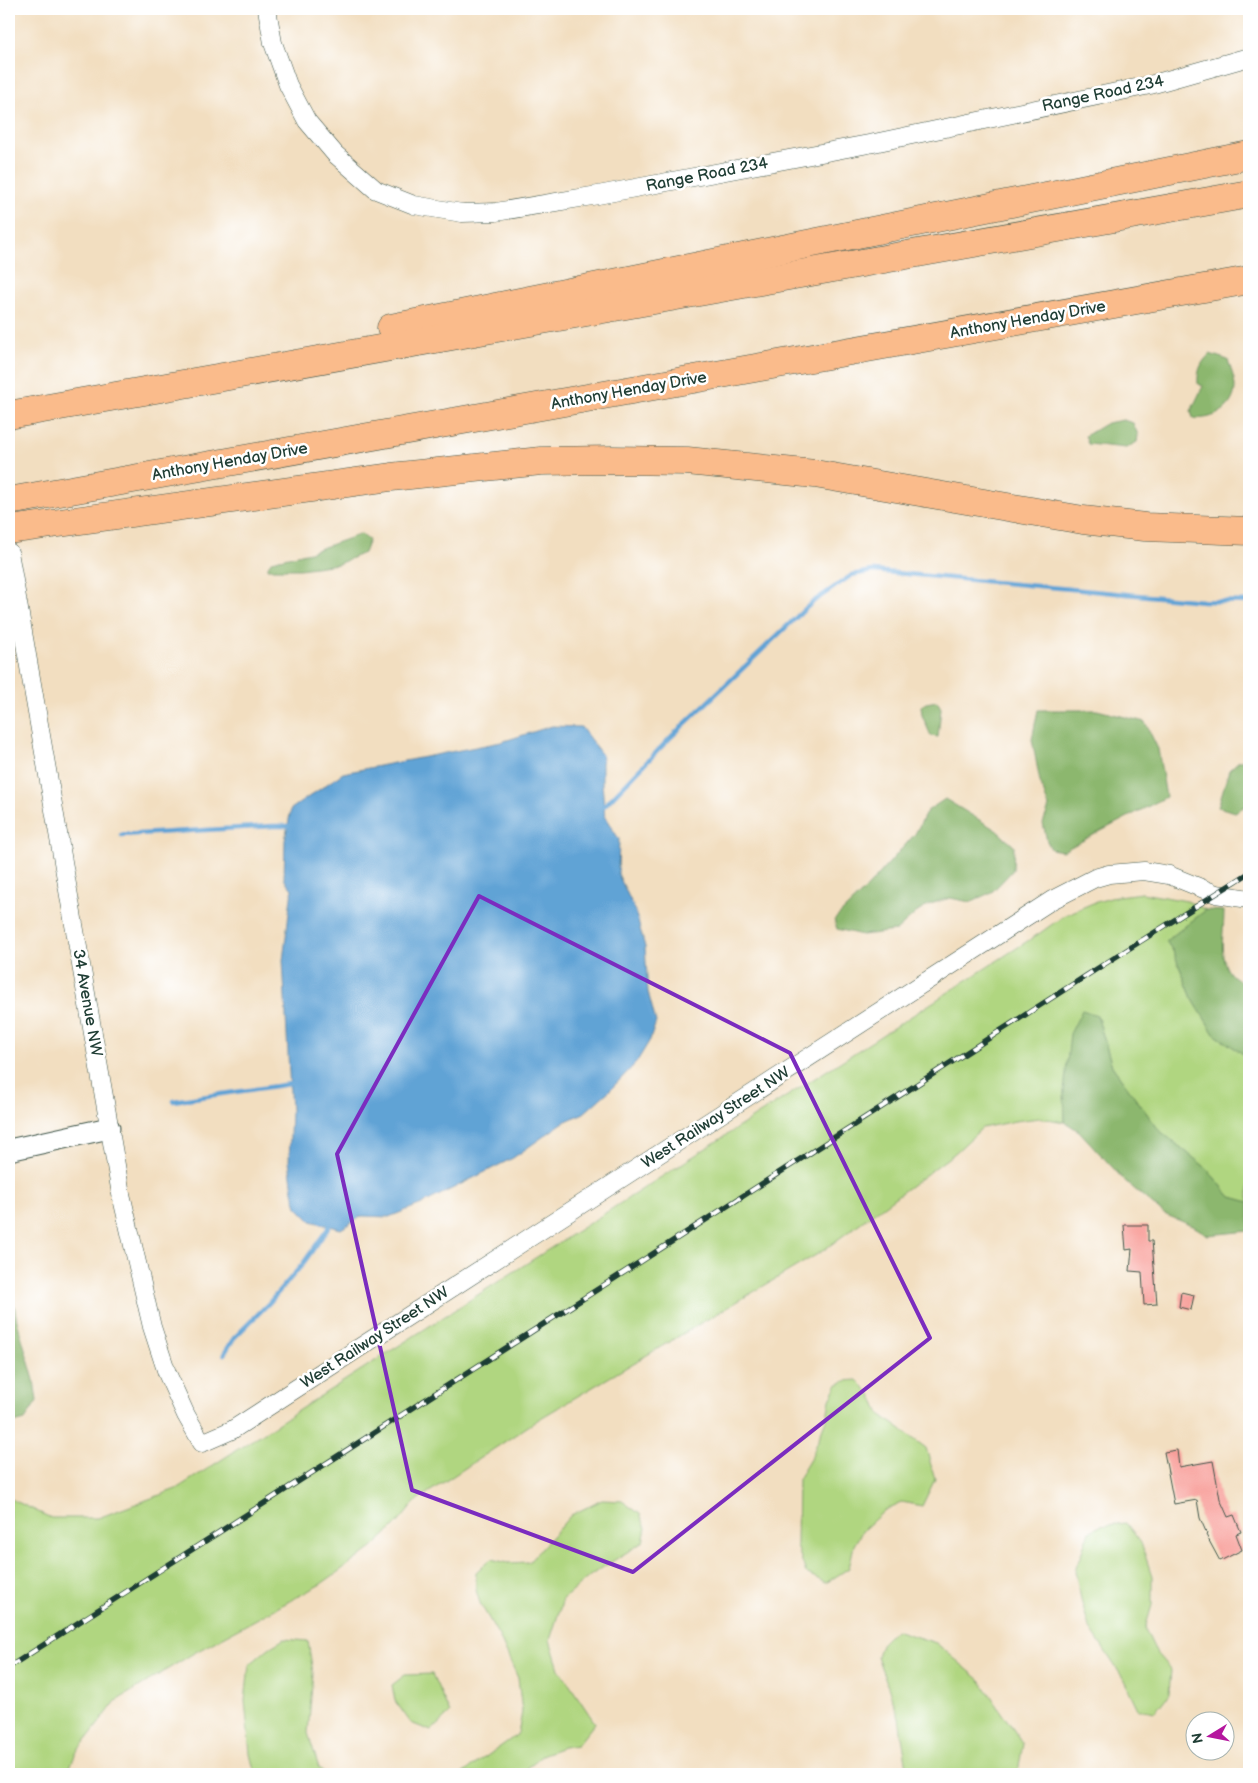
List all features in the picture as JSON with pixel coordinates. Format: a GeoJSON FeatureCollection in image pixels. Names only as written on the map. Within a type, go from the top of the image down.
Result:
{"type":"FeatureCollection","features":[{"type":"Feature","properties":{"kind":"highway"},"geometry":{"type":"LineString","coordinates":[[239,374],[369,332],[1249,155]]}},
{"type":"Feature","properties":{"kind":"highway"},"geometry":{"type":"LineString","coordinates":[[9,415],[1249,194]]}},
{"type":"Feature","properties":{"kind":"highway","name":"Anthony Henday Drive"},"geometry":{"type":"LineString","coordinates":[[9,501],[1249,280]]}},
{"type":"Feature","properties":{"kind":"highway"},"geometry":{"type":"LineString","coordinates":[[9,530],[392,477],[541,461],[612,460],[687,461],[815,474],[1083,520],[1154,528],[1249,531]]}},
{"type":"Feature","properties":{"kind":"street","name":"Range Road 234"},"geometry":{"type":"LineString","coordinates":[[268,9],[273,42],[288,85],[307,121],[335,154],[376,190],[414,205],[462,213],[496,212],[598,195],[874,143],[1150,85],[1249,57]]}},
{"type":"Feature","properties":{"kind":"street","name":"34 Avenue NW"},"geometry":{"type":"LineString","coordinates":[[9,552],[122,1194],[152,1327],[168,1373],[186,1414],[202,1443]]}},
{"type":"Feature","properties":{"kind":"street","name":"West Railway Street NW"},"geometry":{"type":"LineString","coordinates":[[202,1443],[232,1430],[1044,906],[1078,886],[1095,878],[1110,874],[1144,871],[1169,875],[1216,894],[1249,899]]}},
{"type":"Feature","properties":{"kind":"street"},"geometry":{"type":"LineString","coordinates":[[9,1150],[109,1128]]}},
{"type":"Feature","properties":{"kind":"highlighted area"},"geometry":{"type":"Polygon","coordinates":[[[479,896],[790,1053],[930,1338],[633,1572],[412,1490],[337,1154],[479,896]]]}},
{"type":"Feature","properties":{"kind":"green space"},"geometry":{"type":"Polygon","coordinates":[[[1210,354],[1228,360],[1234,380],[1234,394],[1222,412],[1208,417],[1193,418],[1191,411],[1203,386],[1198,384],[1199,371],[1204,360],[1210,354]]]}},
{"type":"Feature","properties":{"kind":"green space"},"geometry":{"type":"Polygon","coordinates":[[[1123,420],[1133,423],[1138,435],[1137,442],[1126,448],[1088,444],[1085,436],[1107,423],[1123,420]]]}},
{"type":"Feature","properties":{"kind":"green space"},"geometry":{"type":"Polygon","coordinates":[[[361,534],[369,540],[364,553],[338,564],[300,569],[267,569],[271,561],[310,552],[361,534]]]}},
{"type":"Feature","properties":{"kind":"green space"},"geometry":{"type":"Polygon","coordinates":[[[937,701],[941,708],[938,737],[931,736],[922,715],[921,706],[937,701]]]}},
{"type":"Feature","properties":{"kind":"green space"},"geometry":{"type":"Polygon","coordinates":[[[1038,710],[1097,710],[1145,722],[1158,749],[1166,797],[1063,851],[1051,849],[1043,823],[1049,807],[1040,782],[1032,739],[1038,710]]]}},
{"type":"Feature","properties":{"kind":"green space"},"geometry":{"type":"Polygon","coordinates":[[[1249,760],[1249,804],[1235,812],[1218,807],[1229,770],[1239,761],[1249,760]]]}},
{"type":"Feature","properties":{"kind":"green space"},"geometry":{"type":"Polygon","coordinates":[[[945,799],[996,830],[1014,846],[1013,870],[992,892],[970,902],[950,898],[930,904],[916,913],[896,931],[862,935],[837,929],[834,920],[864,891],[915,834],[927,811],[945,799]]]}},
{"type":"Feature","properties":{"kind":"green space"},"geometry":{"type":"Polygon","coordinates":[[[1142,893],[1187,901],[1206,910],[1166,941],[1173,951],[1192,998],[1214,1034],[1249,1058],[1249,1202],[1231,1197],[1205,1167],[1159,1130],[1112,1066],[1097,1015],[1064,1091],[1065,1122],[1040,1118],[982,1128],[955,1153],[821,1252],[539,1419],[417,1500],[397,1524],[372,1548],[321,1584],[194,1653],[116,1701],[76,1753],[67,1774],[9,1774],[9,1498],[51,1518],[98,1518],[176,1489],[896,1026],[1065,915],[1093,903],[1118,896],[1142,893]]]}},
{"type":"Feature","properties":{"kind":"green space"},"geometry":{"type":"Polygon","coordinates":[[[1206,910],[1224,911],[1222,945],[1225,965],[1238,980],[1249,984],[1249,1058],[1214,1034],[1192,998],[1173,951],[1166,941],[1206,910]]]}},
{"type":"Feature","properties":{"kind":"green space"},"geometry":{"type":"Polygon","coordinates":[[[1082,1010],[1097,1015],[1112,1066],[1159,1130],[1205,1167],[1231,1197],[1249,1202],[1249,1231],[1208,1235],[1193,1226],[1164,1214],[1125,1181],[1079,1131],[1065,1122],[1064,1091],[1070,1034],[1082,1010]]]}},
{"type":"Feature","properties":{"kind":"green space"},"geometry":{"type":"Polygon","coordinates":[[[9,1274],[17,1321],[34,1380],[37,1401],[25,1420],[14,1423],[9,1421],[9,1274]]]}},
{"type":"Feature","properties":{"kind":"green space"},"geometry":{"type":"Polygon","coordinates":[[[857,1380],[871,1394],[880,1414],[926,1448],[935,1479],[922,1506],[902,1502],[885,1510],[863,1530],[854,1545],[849,1568],[826,1583],[806,1573],[797,1546],[798,1479],[812,1456],[827,1417],[830,1400],[837,1385],[845,1381],[857,1380]]]}},
{"type":"Feature","properties":{"kind":"green space"},"geometry":{"type":"Polygon","coordinates":[[[602,1500],[622,1501],[640,1514],[646,1528],[643,1542],[591,1575],[563,1599],[550,1640],[559,1669],[595,1723],[577,1745],[563,1747],[544,1754],[519,1774],[462,1774],[518,1734],[522,1712],[518,1678],[499,1636],[480,1603],[476,1590],[476,1572],[491,1559],[508,1563],[529,1562],[571,1515],[602,1500]]]}},
{"type":"Feature","properties":{"kind":"green space"},"geometry":{"type":"Polygon","coordinates":[[[1126,1523],[1141,1543],[1152,1576],[1152,1605],[1145,1629],[1157,1654],[1171,1670],[1169,1694],[1155,1712],[1138,1709],[1123,1678],[1089,1627],[1075,1571],[1089,1532],[1100,1526],[1126,1523]]]}},
{"type":"Feature","properties":{"kind":"green space"},"geometry":{"type":"Polygon","coordinates":[[[895,1630],[936,1643],[981,1681],[1023,1744],[1018,1771],[1014,1774],[908,1774],[899,1718],[877,1656],[881,1644],[895,1630]]]}},
{"type":"Feature","properties":{"kind":"green space"},"geometry":{"type":"Polygon","coordinates":[[[284,1639],[308,1641],[313,1673],[308,1733],[319,1768],[326,1774],[255,1774],[250,1754],[245,1701],[249,1665],[269,1648],[284,1639]]]}},
{"type":"Feature","properties":{"kind":"green space"},"geometry":{"type":"Polygon","coordinates":[[[432,1674],[450,1713],[431,1731],[411,1723],[395,1701],[392,1685],[405,1675],[432,1674]]]}},
{"type":"Feature","properties":{"kind":"water"},"geometry":{"type":"Polygon","coordinates":[[[552,726],[581,727],[602,755],[605,817],[619,839],[618,874],[635,910],[645,947],[648,992],[656,1022],[650,1040],[636,1063],[584,1113],[564,1122],[513,1158],[422,1204],[389,1217],[362,1216],[341,1229],[311,1221],[297,1207],[289,1161],[291,1111],[283,960],[292,889],[284,879],[285,840],[291,809],[343,773],[501,742],[552,726]]]}},
{"type":"Feature","properties":{"kind":"building"},"geometry":{"type":"Polygon","coordinates":[[[1124,1225],[1148,1225],[1148,1241],[1152,1241],[1157,1304],[1144,1305],[1142,1272],[1130,1271],[1132,1249],[1126,1250],[1124,1225]]]}},
{"type":"Feature","properties":{"kind":"building"},"geometry":{"type":"Polygon","coordinates":[[[1181,1292],[1194,1295],[1191,1310],[1179,1307],[1181,1292]]]}},
{"type":"Feature","properties":{"kind":"building"},"geometry":{"type":"Polygon","coordinates":[[[1177,1450],[1179,1467],[1213,1461],[1220,1499],[1228,1517],[1234,1515],[1241,1532],[1236,1534],[1242,1550],[1220,1561],[1206,1535],[1200,1518],[1197,1500],[1174,1504],[1164,1452],[1177,1450]]]}},
{"type":"Feature","properties":{"kind":"waterway"},"geometry":{"type":"LineString","coordinates":[[604,806],[671,737],[804,610],[852,575],[873,571],[1203,601],[1249,602]]}},
{"type":"Feature","properties":{"kind":"waterway"},"geometry":{"type":"LineString","coordinates":[[121,835],[288,826]]}},
{"type":"Feature","properties":{"kind":"waterway"},"geometry":{"type":"LineString","coordinates":[[173,1101],[290,1084]]}},
{"type":"Feature","properties":{"kind":"waterway"},"geometry":{"type":"LineString","coordinates":[[224,1354],[234,1338],[269,1303],[302,1265],[329,1227]]}},
{"type":"Feature","properties":{"kind":"railway"},"geometry":{"type":"LineString","coordinates":[[9,1667],[1249,873]]}}]}
